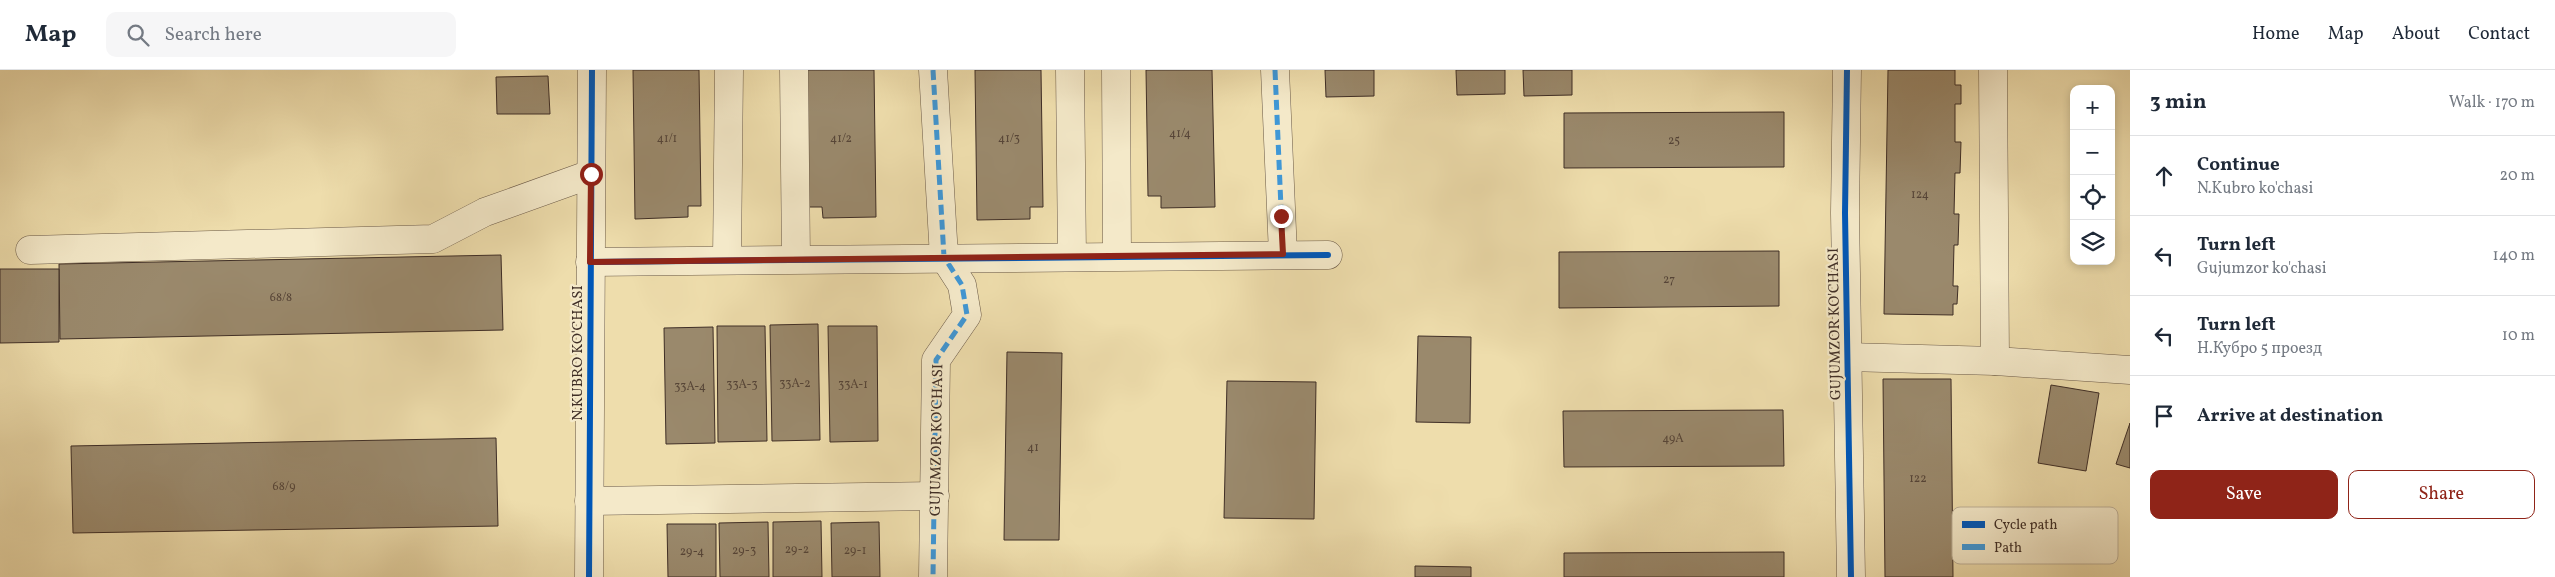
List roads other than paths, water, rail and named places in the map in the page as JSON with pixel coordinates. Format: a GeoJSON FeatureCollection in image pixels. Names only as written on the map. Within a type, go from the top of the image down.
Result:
{"type":"FeatureCollection","features":[{"type":"Feature","properties":{"kind":"street","name":"N.KUBRO KO'CHASI"},"geometry":{"type":"LineString","coordinates":[[589,577],[592,70]]}},
{"type":"Feature","properties":{"kind":"street"},"geometry":{"type":"LineString","coordinates":[[727,260],[728,70]]}},
{"type":"Feature","properties":{"kind":"street"},"geometry":{"type":"LineString","coordinates":[[794,70],[796,259]]}},
{"type":"Feature","properties":{"kind":"street","name":"GUJUMZOR KO'CHASI"},"geometry":{"type":"LineString","coordinates":[[933,70],[944,257],[962,285],[967,315],[936,360],[934,577]]}},
{"type":"Feature","properties":{"kind":"street"},"geometry":{"type":"LineString","coordinates":[[1070,70],[1072,256]]}},
{"type":"Feature","properties":{"kind":"street"},"geometry":{"type":"LineString","coordinates":[[1116,70],[1117,255]]}},
{"type":"Feature","properties":{"kind":"street"},"geometry":{"type":"LineString","coordinates":[[1275,70],[1283,254]]}},
{"type":"Feature","properties":{"kind":"street","name":"GUJUMZOR KO'CHASI"},"geometry":{"type":"LineString","coordinates":[[1847,70],[1845,213],[1851,577]]}},
{"type":"Feature","properties":{"kind":"street"},"geometry":{"type":"LineString","coordinates":[[1993,70],[1995,361]]}},
{"type":"Feature","properties":{"kind":"street"},"geometry":{"type":"LineString","coordinates":[[30,250],[432,239],[485,212],[591,174]]}},
{"type":"Feature","properties":{"kind":"street"},"geometry":{"type":"LineString","coordinates":[[590,262],[1117,255],[1328,255]]}},
{"type":"Feature","properties":{"kind":"street"},"geometry":{"type":"LineString","coordinates":[[1847,357],[1995,361],[2130,370]]}},
{"type":"Feature","properties":{"kind":"street"},"geometry":{"type":"LineString","coordinates":[[589,501],[935,496]]}}]}
